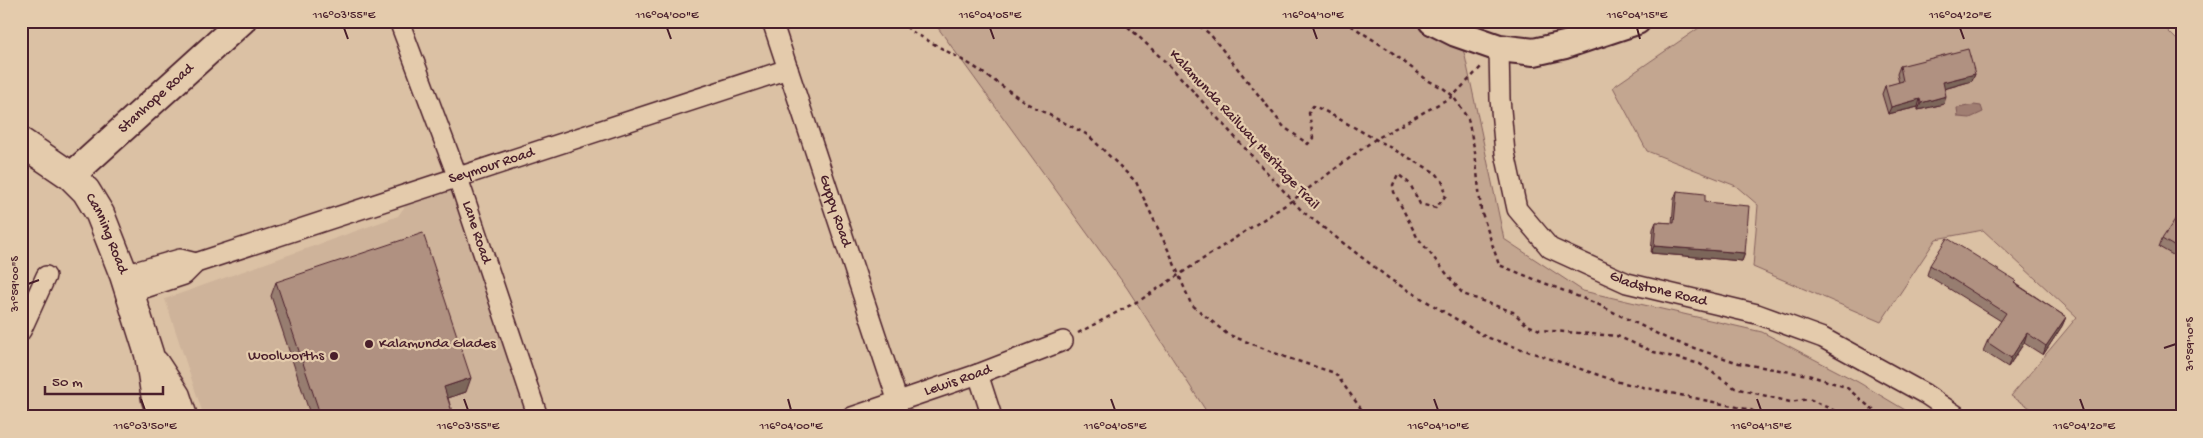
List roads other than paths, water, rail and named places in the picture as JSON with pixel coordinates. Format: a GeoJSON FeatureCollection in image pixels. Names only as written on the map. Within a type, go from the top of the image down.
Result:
{"type":"FeatureCollection","features":[{"type":"Feature","properties":{"kind":"main road","name":"Canning Road"},"geometry":{"type":"LineString","coordinates":[[21,142],[71,176],[86,191],[100,214],[127,284],[149,354],[156,399],[162,417]]}},
{"type":"Feature","properties":{"kind":"main road","name":"Canning Road"},"geometry":{"type":"LineString","coordinates":[[149,354],[176,396],[183,417]]}},
{"type":"Feature","properties":{"kind":"street","name":"Stanhope Road"},"geometry":{"type":"LineString","coordinates":[[71,176],[242,21]]}},
{"type":"Feature","properties":{"kind":"street","name":"Lane Road"},"geometry":{"type":"LineString","coordinates":[[398,21],[458,178],[538,417]]}},
{"type":"Feature","properties":{"kind":"street","name":"Guppy Road"},"geometry":{"type":"LineString","coordinates":[[772,21],[898,402]]}},
{"type":"Feature","properties":{"kind":"street"},"geometry":{"type":"LineString","coordinates":[[1432,21],[1458,27],[1499,48],[1534,52],[1565,45],[1637,21]]}},
{"type":"Feature","properties":{"kind":"street","name":"Gladstone Road"},"geometry":{"type":"LineString","coordinates":[[1499,48],[1500,99],[1505,153],[1517,209],[1550,248],[1627,283],[1757,314],[1822,338],[1925,394],[1959,417]]}},
{"type":"Feature","properties":{"kind":"street","name":"Seymour Road"},"geometry":{"type":"LineString","coordinates":[[127,284],[184,275],[196,263],[788,69]]}},
{"type":"Feature","properties":{"kind":"street"},"geometry":{"type":"LineString","coordinates":[[21,331],[46,276]]}},
{"type":"Feature","properties":{"kind":"street","name":"Lewis Road"},"geometry":{"type":"LineString","coordinates":[[852,417],[978,374],[1064,341]]}},
{"type":"Feature","properties":{"kind":"street"},"geometry":{"type":"LineString","coordinates":[[978,374],[992,417]]}},
{"type":"Feature","properties":{"kind":"place","name":"Kalamunda Glades"},"geometry":{"type":"Point","coordinates":[369,344]}},
{"type":"Feature","properties":{"kind":"place","name":"Woolworths"},"geometry":{"type":"Point","coordinates":[334,356]}}]}
